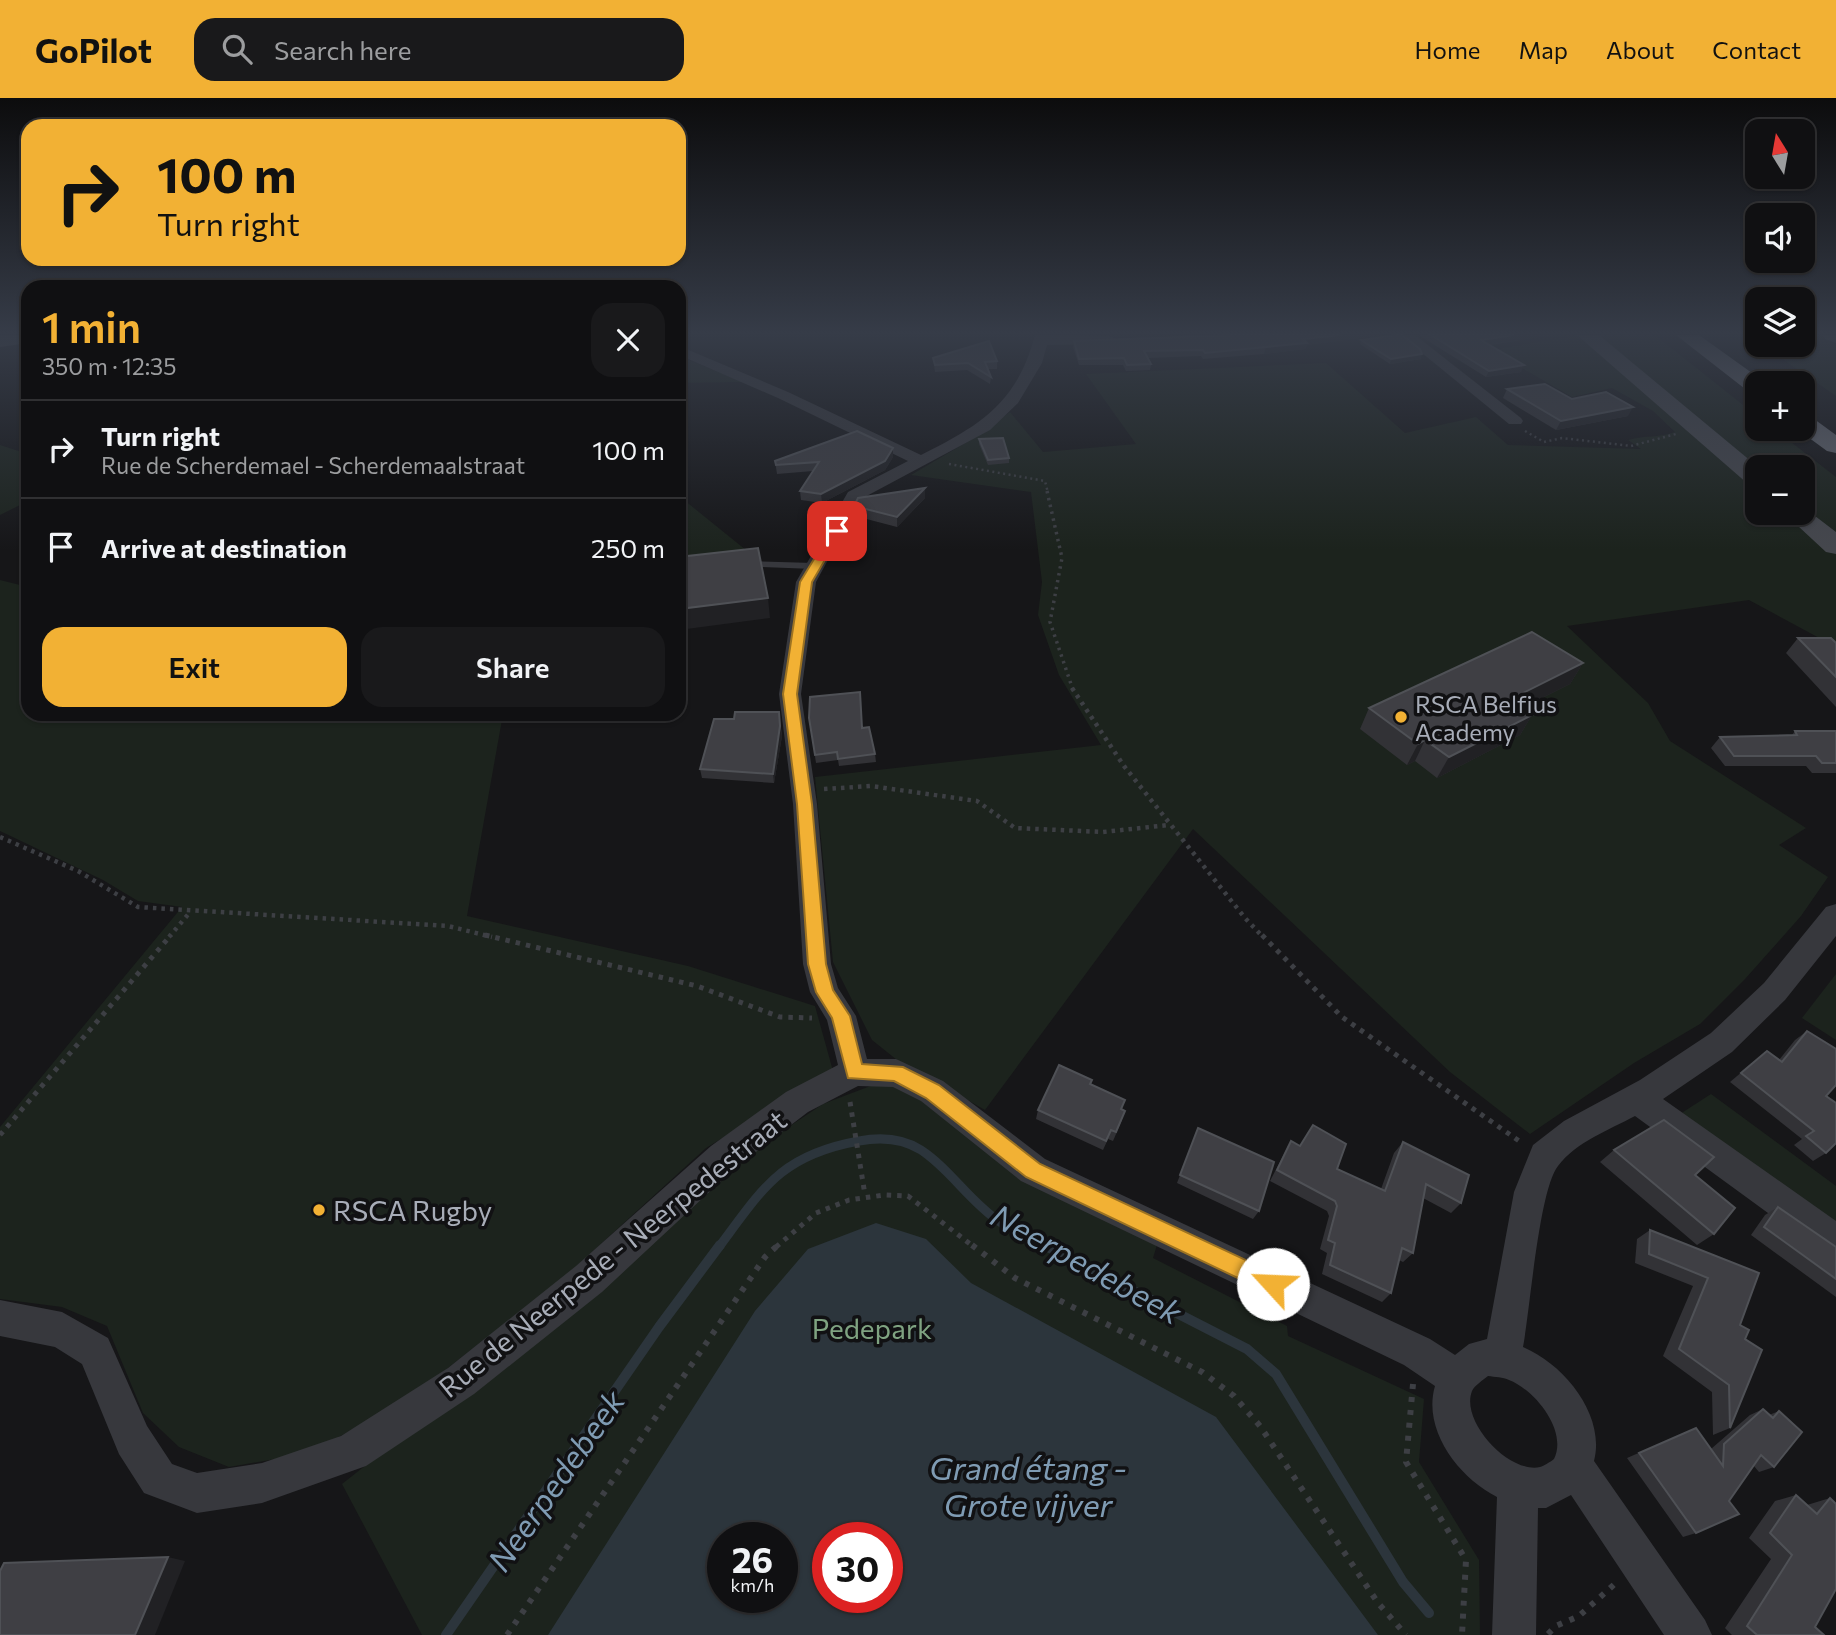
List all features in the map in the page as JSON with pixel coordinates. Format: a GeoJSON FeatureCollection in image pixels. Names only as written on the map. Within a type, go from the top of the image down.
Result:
{"type":"FeatureCollection","features":[{"type":"Feature","properties":{"kind":"highway"},"geometry":{"type":"LineString","coordinates":[[1815,431],[1836,446]]}},
{"type":"Feature","properties":{"kind":"street"},"geometry":{"type":"LineString","coordinates":[[809,407],[925,460]]}},
{"type":"Feature","properties":{"kind":"street"},"geometry":{"type":"LineString","coordinates":[[855,1072],[841,1016],[825,992],[817,964],[803,790],[790,694],[806,582],[837,531],[854,496],[984,427],[1006,407]]}},
{"type":"Feature","properties":{"kind":"street"},"geometry":{"type":"LineString","coordinates":[[1497,407],[1515,421]]}},
{"type":"Feature","properties":{"kind":"street"},"geometry":{"type":"LineString","coordinates":[[1672,407],[1745,469]]}},
{"type":"Feature","properties":{"kind":"street"},"geometry":{"type":"LineString","coordinates":[[1812,525],[1836,545]]}},
{"type":"Feature","properties":{"kind":"street"},"geometry":{"type":"LineString","coordinates":[[1502,1358],[1531,1195],[1544,1157],[1573,1133],[1637,1099],[1703,1056],[1747,1020],[1803,959],[1836,915]]}},
{"type":"Feature","properties":{"kind":"street","name":"Rue de Neerpede - Neerpedestraat"},"geometry":{"type":"LineString","coordinates":[[0,1318],[62,1330],[94,1351],[133,1440],[158,1479],[197,1493],[262,1483],[352,1452],[461,1381],[589,1279],[723,1157],[797,1102],[855,1072],[896,1073],[932,1091],[1033,1170],[1417,1352],[1455,1377]]}},
{"type":"Feature","properties":{"kind":"street"},"geometry":{"type":"LineString","coordinates":[[1637,1099],[1836,1242]]}},
{"type":"Feature","properties":{"kind":"street"},"geometry":{"type":"LineString","coordinates":[[1482,1357],[1502,1358],[1538,1376],[1555,1392],[1567,1411],[1575,1431],[1576,1451],[1572,1468],[1560,1483],[1541,1489],[1518,1486],[1496,1476],[1476,1459],[1461,1438],[1452,1417],[1450,1395],[1455,1377],[1466,1364],[1482,1357]]}},
{"type":"Feature","properties":{"kind":"street"},"geometry":{"type":"LineString","coordinates":[[1572,1468],[1585,1480],[1690,1635]]}},
{"type":"Feature","properties":{"kind":"street"},"geometry":{"type":"LineString","coordinates":[[1514,1635],[1518,1486]]}},
{"type":"Feature","properties":{"kind":"lane"},"geometry":{"type":"LineString","coordinates":[[727,565],[751,562],[814,566]]}},
{"type":"Feature","properties":{"kind":"path"},"geometry":{"type":"LineString","coordinates":[[1515,421],[1528,435],[1545,442],[1562,438],[1631,446],[1672,435]]}},
{"type":"Feature","properties":{"kind":"path"},"geometry":{"type":"LineString","coordinates":[[925,460],[1045,481],[1062,558],[1050,622],[1073,690],[1124,766],[1245,918],[1342,1017],[1544,1157]]}},
{"type":"Feature","properties":{"kind":"path"},"geometry":{"type":"LineString","coordinates":[[803,790],[872,786],[977,801],[1015,828],[1103,832],[1170,824]]}},
{"type":"Feature","properties":{"kind":"path"},"geometry":{"type":"LineString","coordinates":[[0,837],[78,871],[138,907],[448,926],[697,986],[779,1017],[841,1016]]}},
{"type":"Feature","properties":{"kind":"path"},"geometry":{"type":"LineString","coordinates":[[0,1135],[192,910]]}},
{"type":"Feature","properties":{"kind":"path"},"geometry":{"type":"LineString","coordinates":[[852,1112],[865,1195]]}},
{"type":"Feature","properties":{"kind":"path"},"geometry":{"type":"LineString","coordinates":[[507,1635],[765,1257],[814,1213],[865,1195],[908,1196],[1015,1278],[1202,1372],[1234,1396],[1259,1426],[1378,1603],[1406,1635]]}},
{"type":"Feature","properties":{"kind":"path"},"geometry":{"type":"LineString","coordinates":[[1417,1352],[1406,1462],[1466,1560],[1461,1635]]}},
{"type":"Feature","properties":{"kind":"path"},"geometry":{"type":"LineString","coordinates":[[1548,1635],[1553,1627],[1575,1618],[1603,1591],[1643,1567]]}},
{"type":"Feature","properties":{"kind":"green space","name":"RSCA Belfius Academy"},"geometry":{"type":"Polygon","coordinates":[[[1109,407],[1375,407],[1405,433],[1476,417],[1508,445],[1641,449],[1628,440],[1675,432],[1645,407],[1745,407],[1745,441],[1790,441],[1808,455],[1745,455],[1745,525],[1815,525],[1815,461],[1836,477],[1836,647],[1749,600],[1567,626],[1648,703],[1670,741],[1806,828],[1779,845],[1828,877],[1801,916],[1745,979],[1700,1024],[1634,1063],[1530,1134],[1450,1072],[1193,829],[985,1110],[897,1060],[872,1040],[833,962],[815,777],[1101,745],[1059,675],[1038,615],[1042,582],[1031,492],[911,475],[979,435],[1010,412],[1043,452],[1136,444],[1109,407]]]}},
{"type":"Feature","properties":{"kind":"green space"},"geometry":{"type":"Polygon","coordinates":[[[0,445],[21,452],[21,504],[0,515],[0,445]]]}},
{"type":"Feature","properties":{"kind":"green space"},"geometry":{"type":"Polygon","coordinates":[[[686,502],[757,559],[686,566],[686,502]]]}},
{"type":"Feature","properties":{"kind":"green space","name":"RSCA Rugby"},"geometry":{"type":"Polygon","coordinates":[[[0,580],[21,585],[21,721],[502,721],[467,916],[688,966],[815,1006],[833,1071],[706,1148],[569,1273],[411,1397],[310,1453],[229,1467],[179,1447],[143,1413],[107,1326],[62,1307],[0,1299],[0,1127],[182,907],[138,901],[103,880],[0,831],[0,580]]]}},
{"type":"Feature","properties":{"kind":"green space"},"geometry":{"type":"Polygon","coordinates":[[[1836,974],[1836,1040],[1802,1018],[1836,974]]]}},
{"type":"Feature","properties":{"kind":"green space","name":"Pedepark"},"geometry":{"type":"Polygon","coordinates":[[[881,1082],[901,1087],[1157,1245],[1153,1258],[1287,1326],[1288,1336],[1424,1399],[1419,1462],[1479,1560],[1480,1635],[422,1635],[342,1484],[667,1227],[760,1146],[823,1104],[881,1082]]]}},
{"type":"Feature","properties":{"kind":"green space"},"geometry":{"type":"Polygon","coordinates":[[[1711,1094],[1836,1186],[1836,1228],[1680,1114],[1711,1094]]]}},
{"type":"Feature","properties":{"kind":"water","name":"Grand étang - Grote vijver"},"geometry":{"type":"Polygon","coordinates":[[[876,1223],[926,1239],[971,1283],[1216,1417],[1378,1635],[548,1635],[755,1311],[808,1249],[876,1223]]]}},
{"type":"Feature","properties":{"kind":"building"},"geometry":{"type":"Polygon","coordinates":[[[1537,407],[1633,407],[1561,421],[1537,407]]]}},
{"type":"Feature","properties":{"kind":"building"},"geometry":{"type":"Polygon","coordinates":[[[857,431],[893,448],[885,461],[821,494],[800,491],[819,462],[776,465],[775,461],[857,431]]]}},
{"type":"Feature","properties":{"kind":"building"},"geometry":{"type":"Polygon","coordinates":[[[1003,438],[1009,458],[988,460],[979,439],[1003,438]]]}},
{"type":"Feature","properties":{"kind":"building"},"geometry":{"type":"Polygon","coordinates":[[[925,488],[897,517],[854,506],[858,498],[925,488]]]}},
{"type":"Feature","properties":{"kind":"building"},"geometry":{"type":"Polygon","coordinates":[[[758,548],[768,598],[686,608],[686,556],[758,548]]]}},
{"type":"Feature","properties":{"kind":"building"},"geometry":{"type":"Polygon","coordinates":[[[1532,632],[1583,663],[1509,700],[1532,715],[1449,757],[1425,740],[1418,744],[1369,708],[1532,632]]]}},
{"type":"Feature","properties":{"kind":"building"},"geometry":{"type":"Polygon","coordinates":[[[1798,638],[1831,638],[1836,643],[1836,677],[1798,638]]]}},
{"type":"Feature","properties":{"kind":"building"},"geometry":{"type":"Polygon","coordinates":[[[860,692],[862,728],[869,727],[875,754],[838,759],[837,752],[815,755],[809,718],[810,697],[860,692]]]}},
{"type":"Feature","properties":{"kind":"building"},"geometry":{"type":"Polygon","coordinates":[[[735,712],[779,712],[780,726],[773,774],[700,769],[714,719],[734,719],[735,712]]]}},
{"type":"Feature","properties":{"kind":"building"},"geometry":{"type":"Polygon","coordinates":[[[1795,731],[1836,731],[1836,763],[1822,763],[1816,756],[1734,756],[1720,737],[1797,735],[1795,731]]]}},
{"type":"Feature","properties":{"kind":"building"},"geometry":{"type":"Polygon","coordinates":[[[1807,1031],[1836,1049],[1836,1085],[1826,1096],[1836,1103],[1836,1143],[1826,1153],[1806,1136],[1814,1131],[1741,1073],[1767,1051],[1782,1062],[1807,1031]]]}},
{"type":"Feature","properties":{"kind":"building"},"geometry":{"type":"Polygon","coordinates":[[[1059,1065],[1092,1080],[1090,1084],[1125,1100],[1121,1109],[1125,1111],[1116,1132],[1111,1130],[1106,1141],[1038,1110],[1059,1065]]]}},
{"type":"Feature","properties":{"kind":"building"},"geometry":{"type":"Polygon","coordinates":[[[1664,1120],[1714,1157],[1695,1175],[1735,1208],[1714,1234],[1614,1150],[1664,1120]]]}},
{"type":"Feature","properties":{"kind":"building"},"geometry":{"type":"Polygon","coordinates":[[[1313,1125],[1346,1144],[1337,1169],[1385,1191],[1403,1142],[1469,1175],[1461,1203],[1426,1184],[1413,1253],[1402,1248],[1391,1293],[1330,1265],[1335,1243],[1328,1240],[1337,1206],[1335,1201],[1277,1170],[1291,1141],[1300,1146],[1313,1125]]]}},
{"type":"Feature","properties":{"kind":"building"},"geometry":{"type":"Polygon","coordinates":[[[1198,1128],[1274,1162],[1259,1211],[1180,1175],[1198,1128]]]}},
{"type":"Feature","properties":{"kind":"building"},"geometry":{"type":"Polygon","coordinates":[[[1778,1207],[1836,1247],[1836,1279],[1764,1227],[1778,1207]]]}},
{"type":"Feature","properties":{"kind":"building"},"geometry":{"type":"Polygon","coordinates":[[[1650,1230],[1759,1273],[1740,1325],[1749,1330],[1745,1339],[1762,1350],[1730,1428],[1729,1385],[1679,1349],[1708,1278],[1649,1254],[1650,1230]]]}},
{"type":"Feature","properties":{"kind":"building"},"geometry":{"type":"Polygon","coordinates":[[[1763,1409],[1773,1418],[1779,1411],[1802,1432],[1774,1467],[1761,1455],[1729,1501],[1739,1514],[1696,1533],[1639,1453],[1696,1428],[1723,1466],[1724,1444],[1763,1409]]]}},
{"type":"Feature","properties":{"kind":"building"},"geometry":{"type":"Polygon","coordinates":[[[1796,1495],[1817,1514],[1830,1498],[1836,1504],[1836,1589],[1815,1627],[1824,1635],[1757,1635],[1747,1626],[1792,1555],[1770,1533],[1796,1495]]]}},
{"type":"Feature","properties":{"kind":"building"},"geometry":{"type":"Polygon","coordinates":[[[168,1557],[135,1635],[0,1635],[0,1571],[4,1563],[168,1557]]]}},
{"type":"Feature","properties":{"kind":"waterway","name":"Neerpedebeek"},"geometry":{"type":"LineString","coordinates":[[719,1247],[762,1191],[792,1165],[832,1147],[875,1139],[899,1141],[921,1150],[989,1214],[1011,1229],[1047,1247]]}},
{"type":"Feature","properties":{"kind":"waterway","name":"Neerpedebeek"},"geometry":{"type":"LineString","coordinates":[[446,1635],[659,1327],[720,1245]]}},
{"type":"Feature","properties":{"kind":"waterway","name":"Neerpedebeek"},"geometry":{"type":"LineString","coordinates":[[1044,1245],[1247,1349],[1276,1374],[1403,1582],[1429,1613]]}},
{"type":"Feature","properties":{"kind":"place","name":"RSCA Belfius Academy"},"geometry":{"type":"Point","coordinates":[1401,717]}},
{"type":"Feature","properties":{"kind":"place","name":"RSCA Rugby"},"geometry":{"type":"Point","coordinates":[319,1210]}},
{"type":"Feature","properties":{"kind":"route"},"geometry":{"type":"LineString","coordinates":[[837,531],[806,582],[790,694],[805,804],[817,964],[825,992],[841,1016],[855,1072],[896,1073],[932,1091],[1033,1170],[1273,1284]]}}]}
